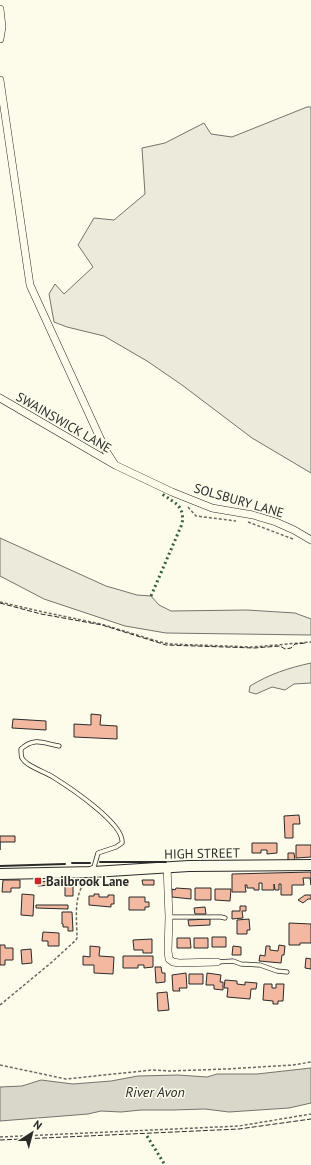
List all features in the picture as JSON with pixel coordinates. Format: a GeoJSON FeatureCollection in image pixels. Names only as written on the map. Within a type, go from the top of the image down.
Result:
{"type":"FeatureCollection","features":[{"type":"Feature","properties":{"kind":"street"},"geometry":{"type":"LineString","coordinates":[[0,9],[2,28],[0,39]]}},
{"type":"Feature","properties":{"kind":"street"},"geometry":{"type":"LineString","coordinates":[[0,80],[30,285],[106,451],[115,466]]}},
{"type":"Feature","properties":{"kind":"street","name":"SWAINSWICK LANE"},"geometry":{"type":"LineString","coordinates":[[0,398],[115,466]]}},
{"type":"Feature","properties":{"kind":"street","name":"SOLSBURY LANE"},"geometry":{"type":"LineString","coordinates":[[115,466],[172,492],[212,508],[253,515],[276,522],[311,540]]}},
{"type":"Feature","properties":{"kind":"street","name":"HIGH STREET"},"geometry":{"type":"LineString","coordinates":[[0,874],[89,872],[167,866],[311,865]]}},
{"type":"Feature","properties":{"kind":"street"},"geometry":{"type":"LineString","coordinates":[[167,866],[169,959],[173,962],[179,963],[217,962]]}},
{"type":"Feature","properties":{"kind":"lane"},"geometry":{"type":"LineString","coordinates":[[59,746],[33,741],[27,743],[21,749],[22,758],[28,764],[54,778],[106,814],[116,825],[123,839],[122,843],[116,847],[98,853],[94,867],[89,872]]}},
{"type":"Feature","properties":{"kind":"lane"},"geometry":{"type":"LineString","coordinates":[[169,917],[225,918]]}},
{"type":"Feature","properties":{"kind":"lane"},"geometry":{"type":"LineString","coordinates":[[217,962],[229,960],[240,964],[260,965],[277,971],[287,972]]}},
{"type":"Feature","properties":{"kind":"path"},"geometry":{"type":"LineString","coordinates":[[196,516],[239,521]]}},
{"type":"Feature","properties":{"kind":"path"},"geometry":{"type":"LineString","coordinates":[[247,522],[294,539]]}},
{"type":"Feature","properties":{"kind":"path"},"geometry":{"type":"LineString","coordinates":[[0,602],[101,624],[170,644],[253,647],[311,642]]}},
{"type":"Feature","properties":{"kind":"path"},"geometry":{"type":"LineString","coordinates":[[0,1005],[76,940],[77,899],[84,883]]}},
{"type":"Feature","properties":{"kind":"path"},"geometry":{"type":"LineString","coordinates":[[0,1065],[66,1079],[152,1070],[170,1071],[226,1069],[293,1065],[311,1062]]}},
{"type":"Feature","properties":{"kind":"path"},"geometry":{"type":"LineString","coordinates":[[0,1137],[239,1126],[311,1114]]}},
{"type":"Feature","properties":{"kind":"shaded area"},"geometry":{"type":"Polygon","coordinates":[[[307,107],[311,107],[311,473],[252,438],[182,385],[147,361],[104,336],[67,327],[54,322],[49,294],[55,284],[64,294],[93,267],[78,245],[94,218],[114,220],[145,194],[142,148],[165,143],[204,123],[211,134],[232,137],[307,107]]]}},
{"type":"Feature","properties":{"kind":"shaded area"},"geometry":{"type":"Polygon","coordinates":[[[0,538],[106,586],[137,595],[151,596],[159,605],[171,611],[247,610],[295,613],[311,619],[311,635],[166,633],[125,626],[44,599],[0,576],[0,538]]]}},
{"type":"Feature","properties":{"kind":"shaded area"},"geometry":{"type":"Polygon","coordinates":[[[311,663],[311,683],[294,684],[285,690],[272,687],[256,694],[249,692],[250,686],[265,678],[287,669],[311,663]]]}},
{"type":"Feature","properties":{"kind":"water","name":"River Avon"},"geometry":{"type":"Polygon","coordinates":[[[311,1068],[311,1103],[289,1108],[229,1112],[205,1109],[141,1110],[121,1112],[101,1111],[88,1114],[0,1121],[0,1087],[22,1086],[41,1080],[73,1084],[111,1081],[138,1076],[178,1075],[207,1077],[217,1074],[257,1074],[311,1068]]]}},
{"type":"Feature","properties":{"kind":"building"},"geometry":{"type":"Polygon","coordinates":[[[91,714],[101,715],[100,725],[117,726],[117,739],[74,737],[74,724],[91,725],[91,714]]]}},
{"type":"Feature","properties":{"kind":"building"},"geometry":{"type":"Polygon","coordinates":[[[13,719],[46,721],[46,730],[12,728],[13,719]]]}},
{"type":"Feature","properties":{"kind":"building"},"geometry":{"type":"Polygon","coordinates":[[[299,815],[300,824],[293,824],[293,838],[285,838],[284,816],[299,815]]]}},
{"type":"Feature","properties":{"kind":"building"},"geometry":{"type":"Polygon","coordinates":[[[0,836],[15,836],[15,842],[0,842],[0,836]]]}},
{"type":"Feature","properties":{"kind":"building"},"geometry":{"type":"Polygon","coordinates":[[[252,843],[277,843],[277,853],[267,854],[267,850],[261,850],[261,853],[252,853],[252,843]]]}},
{"type":"Feature","properties":{"kind":"building"},"geometry":{"type":"Polygon","coordinates":[[[296,845],[311,845],[311,857],[296,858],[296,845]]]}},
{"type":"Feature","properties":{"kind":"building"},"geometry":{"type":"Polygon","coordinates":[[[288,853],[294,853],[295,861],[288,861],[288,853]]]}},
{"type":"Feature","properties":{"kind":"building"},"geometry":{"type":"Polygon","coordinates":[[[311,872],[311,885],[310,878],[303,878],[304,885],[292,885],[292,895],[281,895],[281,884],[279,884],[279,890],[275,890],[274,884],[274,890],[262,890],[262,883],[259,883],[259,890],[247,888],[247,885],[245,885],[246,892],[232,892],[232,874],[311,872]]]}},
{"type":"Feature","properties":{"kind":"building"},"geometry":{"type":"Polygon","coordinates":[[[3,880],[20,880],[20,888],[11,888],[11,892],[2,892],[3,880]]]}},
{"type":"Feature","properties":{"kind":"building"},"geometry":{"type":"Polygon","coordinates":[[[64,880],[64,884],[38,886],[38,882],[64,880]]]}},
{"type":"Feature","properties":{"kind":"building"},"geometry":{"type":"Polygon","coordinates":[[[142,880],[154,880],[154,885],[143,885],[142,880]]]}},
{"type":"Feature","properties":{"kind":"building"},"geometry":{"type":"Polygon","coordinates":[[[68,881],[77,881],[77,886],[73,886],[73,896],[65,896],[65,885],[68,885],[68,881]]]}},
{"type":"Feature","properties":{"kind":"building"},"geometry":{"type":"Polygon","coordinates":[[[176,888],[191,889],[191,899],[172,897],[172,889],[175,890],[176,888]]]}},
{"type":"Feature","properties":{"kind":"building"},"geometry":{"type":"Polygon","coordinates":[[[195,888],[211,888],[211,900],[195,900],[195,888]]]}},
{"type":"Feature","properties":{"kind":"building"},"geometry":{"type":"Polygon","coordinates":[[[215,889],[231,889],[230,901],[215,900],[215,889]]]}},
{"type":"Feature","properties":{"kind":"building"},"geometry":{"type":"Polygon","coordinates":[[[22,894],[34,895],[33,916],[21,915],[22,894]]]}},
{"type":"Feature","properties":{"kind":"building"},"geometry":{"type":"Polygon","coordinates":[[[94,894],[99,894],[99,897],[114,895],[114,904],[111,904],[111,907],[89,905],[89,896],[94,896],[94,894]]]}},
{"type":"Feature","properties":{"kind":"building"},"geometry":{"type":"Polygon","coordinates":[[[305,895],[311,895],[311,899],[308,899],[303,903],[298,900],[305,895]]]}},
{"type":"Feature","properties":{"kind":"building"},"geometry":{"type":"Polygon","coordinates":[[[129,897],[145,897],[145,902],[149,902],[149,907],[145,907],[145,910],[129,910],[129,897]]]}},
{"type":"Feature","properties":{"kind":"building"},"geometry":{"type":"Polygon","coordinates":[[[36,905],[68,905],[68,909],[36,908],[36,905]]]}},
{"type":"Feature","properties":{"kind":"building"},"geometry":{"type":"Polygon","coordinates":[[[240,906],[246,906],[246,911],[242,911],[243,918],[232,919],[232,911],[240,911],[240,906]]]}},
{"type":"Feature","properties":{"kind":"building"},"geometry":{"type":"Polygon","coordinates":[[[205,907],[206,914],[195,914],[194,908],[205,907]]]}},
{"type":"Feature","properties":{"kind":"building"},"geometry":{"type":"Polygon","coordinates":[[[62,912],[72,912],[73,931],[68,931],[68,927],[63,927],[62,912]]]}},
{"type":"Feature","properties":{"kind":"building"},"geometry":{"type":"Polygon","coordinates":[[[210,919],[210,925],[189,926],[188,920],[210,919]]]}},
{"type":"Feature","properties":{"kind":"building"},"geometry":{"type":"Polygon","coordinates":[[[249,919],[250,930],[247,930],[247,934],[237,934],[237,920],[249,919]]]}},
{"type":"Feature","properties":{"kind":"building"},"geometry":{"type":"Polygon","coordinates":[[[289,923],[311,924],[311,943],[289,945],[289,923]]]}},
{"type":"Feature","properties":{"kind":"building"},"geometry":{"type":"Polygon","coordinates":[[[43,932],[59,933],[59,946],[48,946],[48,941],[42,941],[43,932]]]}},
{"type":"Feature","properties":{"kind":"building"},"geometry":{"type":"Polygon","coordinates":[[[212,937],[226,937],[226,947],[212,947],[212,937]]]}},
{"type":"Feature","properties":{"kind":"building"},"geometry":{"type":"Polygon","coordinates":[[[177,938],[190,938],[191,948],[177,948],[177,938]]]}},
{"type":"Feature","properties":{"kind":"building"},"geometry":{"type":"Polygon","coordinates":[[[194,938],[208,938],[208,948],[194,948],[194,938]]]}},
{"type":"Feature","properties":{"kind":"building"},"geometry":{"type":"Polygon","coordinates":[[[152,939],[152,953],[143,953],[143,950],[134,950],[133,940],[152,939]]]}},
{"type":"Feature","properties":{"kind":"building"},"geometry":{"type":"Polygon","coordinates":[[[0,945],[5,945],[5,948],[13,948],[13,960],[5,960],[5,965],[0,965],[0,945]]]}},
{"type":"Feature","properties":{"kind":"building"},"geometry":{"type":"Polygon","coordinates":[[[279,945],[285,946],[281,963],[259,961],[260,955],[265,956],[266,946],[270,946],[270,950],[278,951],[279,945]]]}},
{"type":"Feature","properties":{"kind":"building"},"geometry":{"type":"Polygon","coordinates":[[[90,946],[100,947],[99,956],[114,957],[113,974],[94,973],[94,965],[83,965],[83,956],[90,957],[90,946]]]}},
{"type":"Feature","properties":{"kind":"building"},"geometry":{"type":"Polygon","coordinates":[[[233,946],[241,947],[241,955],[232,955],[233,946]]]}},
{"type":"Feature","properties":{"kind":"building"},"geometry":{"type":"Polygon","coordinates":[[[31,949],[32,963],[22,964],[21,950],[31,949]]]}},
{"type":"Feature","properties":{"kind":"building"},"geometry":{"type":"Polygon","coordinates":[[[123,956],[153,956],[153,967],[144,968],[144,965],[138,965],[138,968],[123,968],[123,956]]]}},
{"type":"Feature","properties":{"kind":"building"},"geometry":{"type":"Polygon","coordinates":[[[306,958],[311,959],[311,969],[305,968],[306,958]]]}},
{"type":"Feature","properties":{"kind":"building"},"geometry":{"type":"Polygon","coordinates":[[[155,967],[161,967],[162,973],[165,973],[165,982],[156,983],[155,967]]]}},
{"type":"Feature","properties":{"kind":"building"},"geometry":{"type":"Polygon","coordinates":[[[186,973],[187,988],[179,988],[180,991],[173,991],[172,975],[186,973]]]}},
{"type":"Feature","properties":{"kind":"building"},"geometry":{"type":"Polygon","coordinates":[[[207,973],[221,975],[220,982],[223,982],[223,990],[214,989],[214,985],[206,985],[207,973]]]}},
{"type":"Feature","properties":{"kind":"building"},"geometry":{"type":"Polygon","coordinates":[[[189,974],[203,974],[203,984],[189,984],[189,974]]]}},
{"type":"Feature","properties":{"kind":"building"},"geometry":{"type":"Polygon","coordinates":[[[225,980],[237,981],[237,984],[245,985],[245,982],[257,983],[256,989],[251,989],[250,999],[227,997],[228,988],[224,988],[225,980]]]}},
{"type":"Feature","properties":{"kind":"building"},"geometry":{"type":"Polygon","coordinates":[[[264,984],[272,984],[272,988],[276,988],[276,984],[284,984],[283,1001],[278,1001],[278,1004],[273,1004],[273,1001],[263,1000],[264,984]]]}},
{"type":"Feature","properties":{"kind":"building"},"geometry":{"type":"Polygon","coordinates":[[[167,992],[169,1010],[158,1011],[157,993],[167,992]]]}},
{"type":"Feature","properties":{"kind":"hedge"},"geometry":{"type":"LineString","coordinates":[[151,596],[182,524],[183,518],[178,506],[162,494]]}},
{"type":"Feature","properties":{"kind":"hedge"},"geometry":{"type":"LineString","coordinates":[[147,1136],[165,1165]]}},
{"type":"Feature","properties":{"kind":"fence"},"geometry":{"type":"LineString","coordinates":[[0,603],[41,614],[102,625],[166,645],[254,648],[280,646],[285,649],[291,648],[295,644],[306,643]]}},
{"type":"Feature","properties":{"kind":"fence"},"geometry":{"type":"LineString","coordinates":[[0,1140],[239,1129],[311,1119]]}},
{"type":"Feature","properties":{"kind":"wall"},"geometry":{"type":"LineString","coordinates":[[100,862],[166,862]]}},
{"type":"Feature","properties":{"kind":"wall"},"geometry":{"type":"LineString","coordinates":[[72,863],[90,863]]}},
{"type":"Feature","properties":{"kind":"wall"},"geometry":{"type":"LineString","coordinates":[[0,866],[65,864]]}},
{"type":"Feature","properties":{"kind":"place","name":"Bailbrook Lane"},"geometry":{"type":"Point","coordinates":[38,881]}}]}
